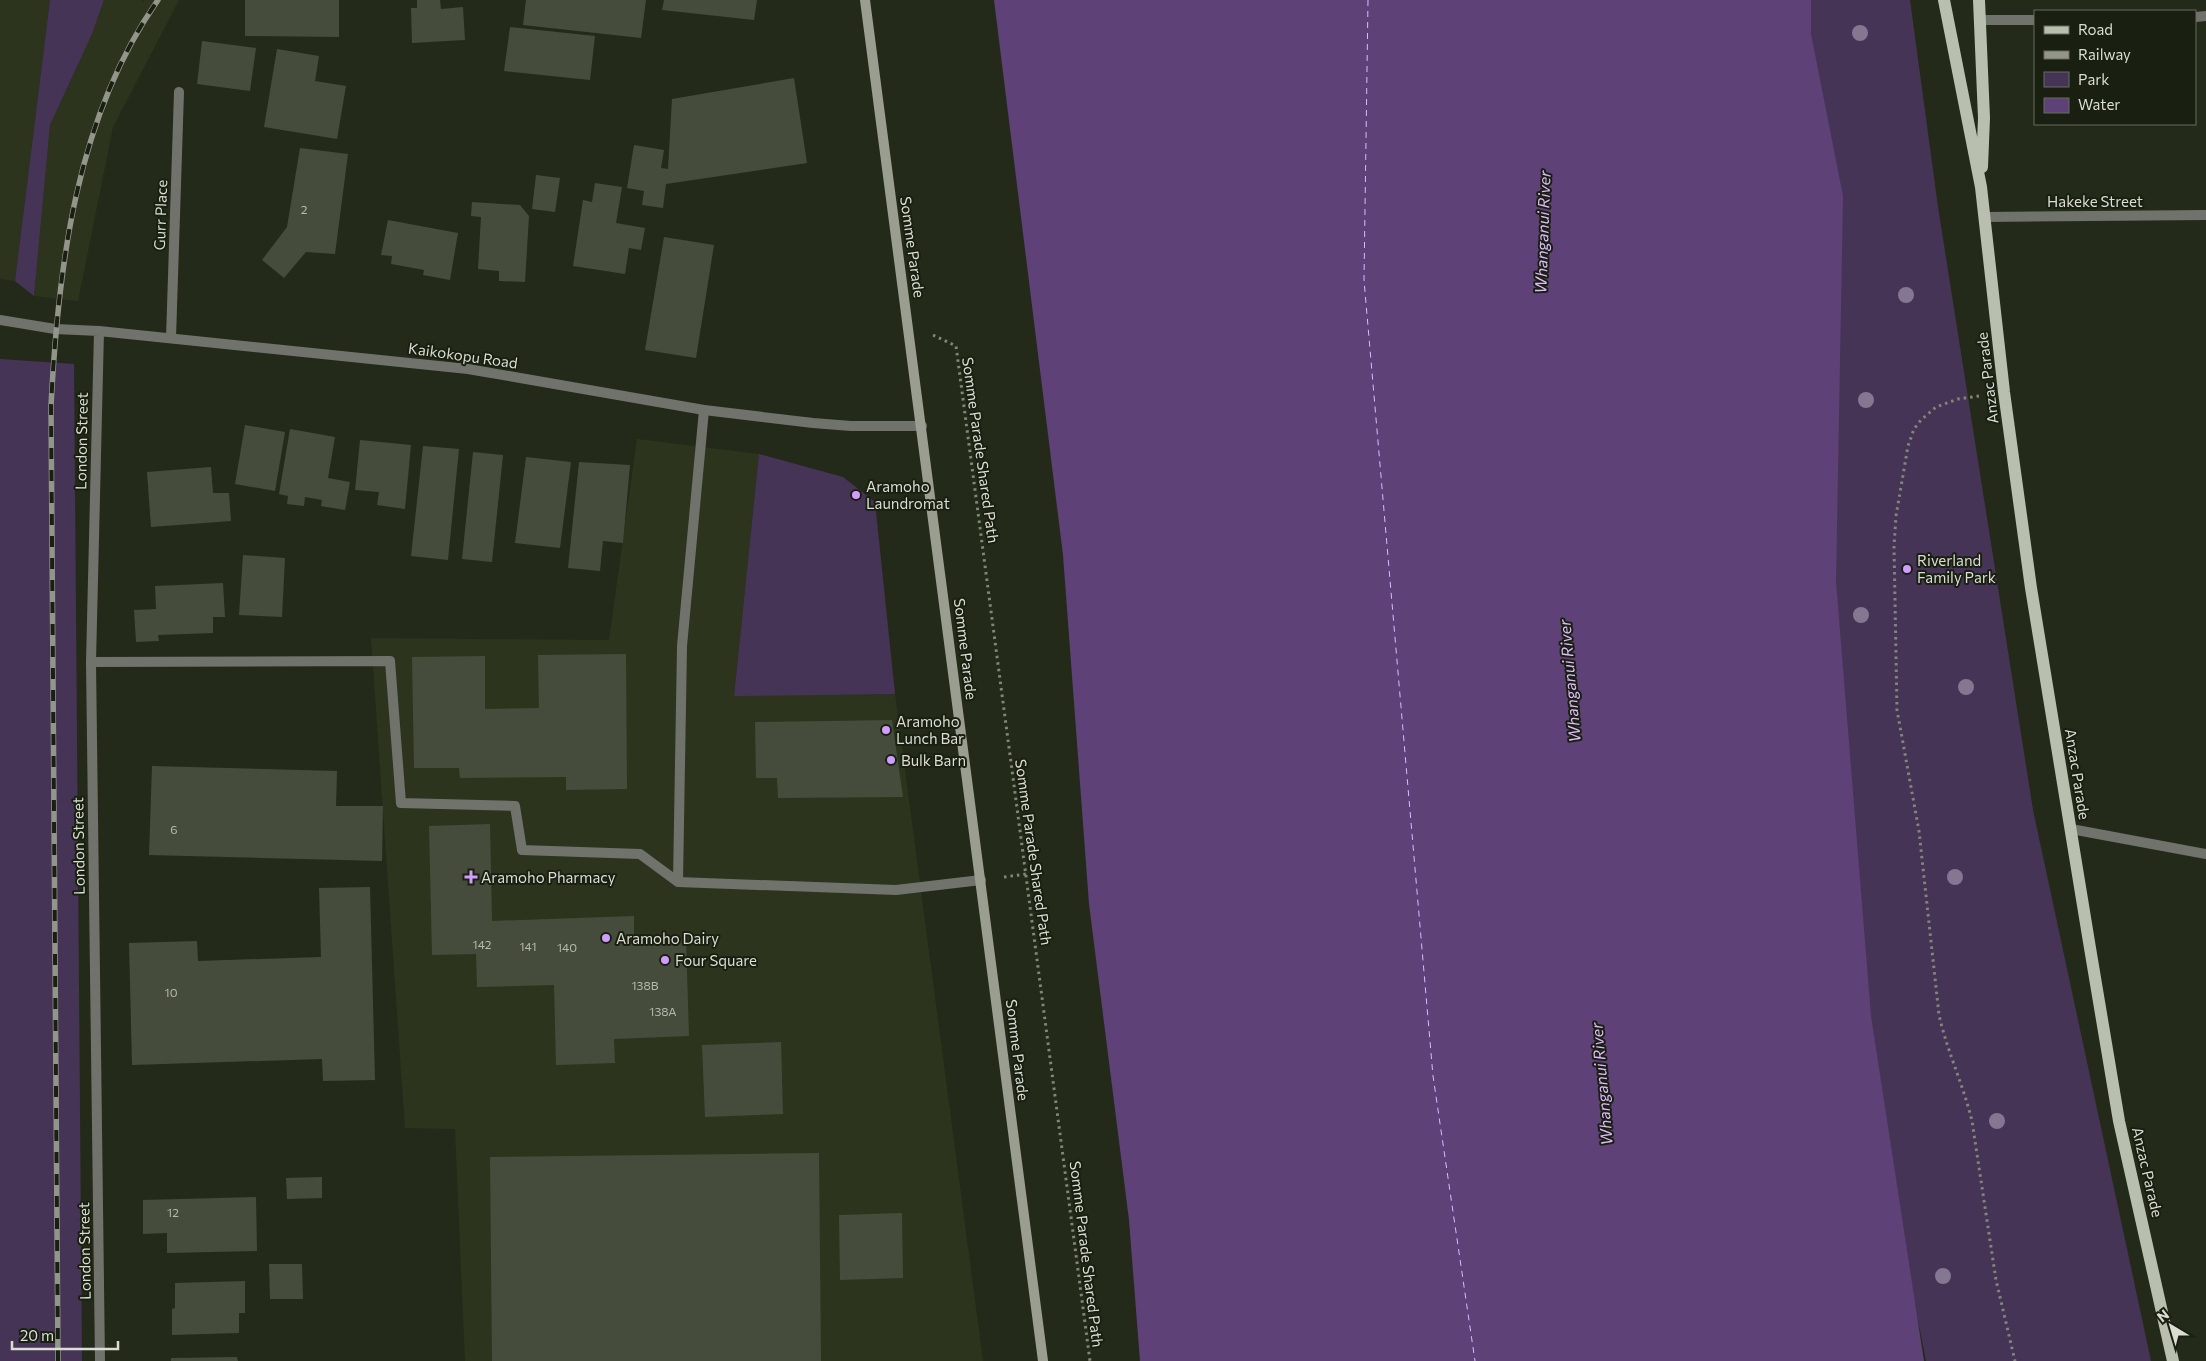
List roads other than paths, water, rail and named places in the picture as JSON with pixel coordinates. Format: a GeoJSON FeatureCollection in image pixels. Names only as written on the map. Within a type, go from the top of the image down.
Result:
{"type":"FeatureCollection","features":[{"type":"Feature","properties":{"kind":"main road","name":"Somme Parade"},"geometry":{"type":"LineString","coordinates":[[865,0],[1043,1361]]}},
{"type":"Feature","properties":{"kind":"main road","name":"Anzac Parade"},"geometry":{"type":"LineString","coordinates":[[1944,0],[1981,187],[2004,392],[2031,588],[2119,1121],[2173,1361]]}},
{"type":"Feature","properties":{"kind":"main road","name":"Anzac Parade"},"geometry":{"type":"LineString","coordinates":[[1979,0],[1984,118],[1981,187]]}},
{"type":"Feature","properties":{"kind":"street"},"geometry":{"type":"LineString","coordinates":[[1981,20],[2034,20]]}},
{"type":"Feature","properties":{"kind":"street","name":"Gurr Place"},"geometry":{"type":"LineString","coordinates":[[171,338],[179,92]]}},
{"type":"Feature","properties":{"kind":"street","name":"Hakeke Street"},"geometry":{"type":"LineString","coordinates":[[1985,217],[2206,215]]}},
{"type":"Feature","properties":{"kind":"street","name":"Kaikokopu Road"},"geometry":{"type":"LineString","coordinates":[[0,320],[55,328],[171,338],[468,369],[704,410],[850,426],[922,426]]}},
{"type":"Feature","properties":{"kind":"street","name":"London Street"},"geometry":{"type":"LineString","coordinates":[[99,331],[91,662],[100,1361]]}},
{"type":"Feature","properties":{"kind":"street"},"geometry":{"type":"LineString","coordinates":[[678,882],[682,646],[704,410]]}},
{"type":"Feature","properties":{"kind":"street"},"geometry":{"type":"LineString","coordinates":[[91,662],[390,661],[401,803],[514,806],[522,850],[640,854],[678,882],[896,890],[981,880]]}},
{"type":"Feature","properties":{"kind":"street"},"geometry":{"type":"LineString","coordinates":[[2071,829],[2206,854]]}},
{"type":"Feature","properties":{"kind":"water","name":"Whanganui River"},"geometry":{"type":"Polygon","coordinates":[[[994,0],[1811,0],[1811,34],[1843,196],[1836,581],[1871,1016],[1924,1361],[1140,1361],[1129,1220],[1089,904],[1063,555],[994,0]]]}},
{"type":"Feature","properties":{"kind":"railway"},"geometry":{"type":"LineString","coordinates":[[58,1361],[51,406],[54,353],[66,247],[76,195],[90,143],[108,93],[130,45],[158,0]]}},
{"type":"Feature","properties":{"kind":"place","name":"Aramoho Laundromat"},"geometry":{"type":"Point","coordinates":[856,495]}},
{"type":"Feature","properties":{"kind":"place","name":"Riverland Family Park"},"geometry":{"type":"Point","coordinates":[1907,569]}},
{"type":"Feature","properties":{"kind":"place","name":"Aramoho Lunch Bar"},"geometry":{"type":"Point","coordinates":[886,730]}},
{"type":"Feature","properties":{"kind":"place","name":"Bulk Barn"},"geometry":{"type":"Point","coordinates":[891,760]}},
{"type":"Feature","properties":{"kind":"place","name":"Aramoho Pharmacy"},"geometry":{"type":"Point","coordinates":[471,877]}},
{"type":"Feature","properties":{"kind":"place","name":"Aramoho Dairy"},"geometry":{"type":"Point","coordinates":[606,938]}},
{"type":"Feature","properties":{"kind":"place","name":"Four Square"},"geometry":{"type":"Point","coordinates":[665,960]}}]}
